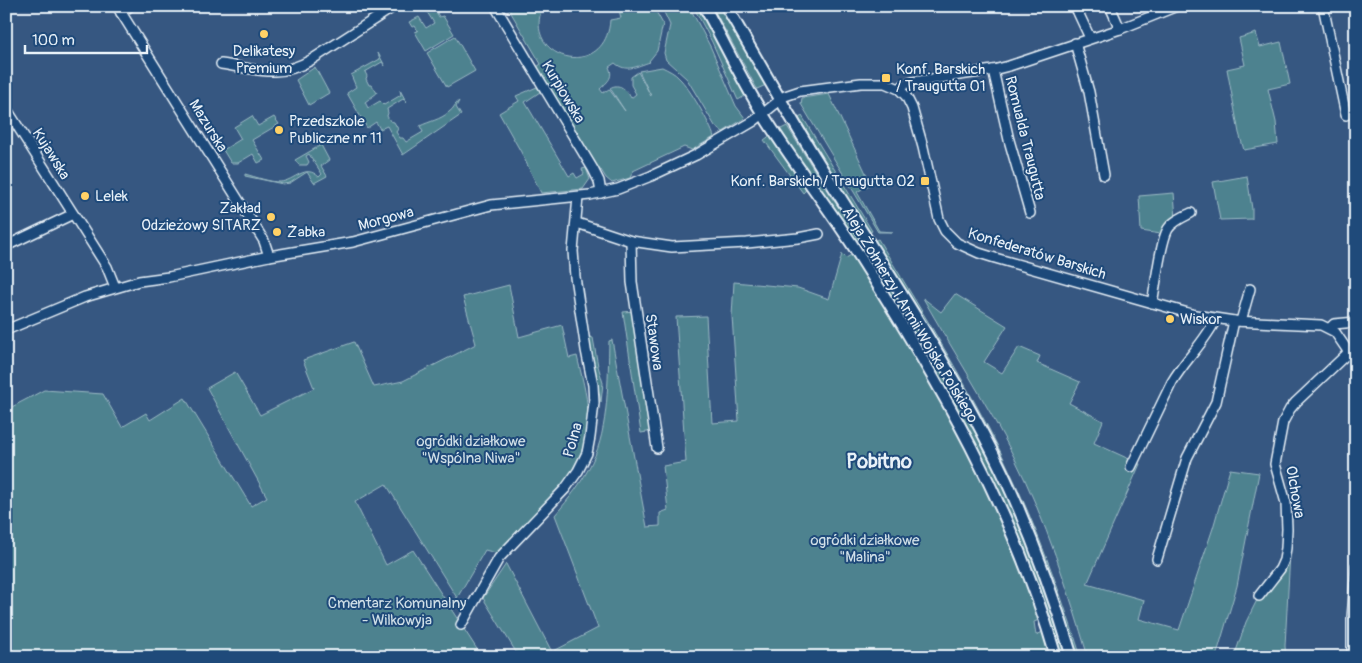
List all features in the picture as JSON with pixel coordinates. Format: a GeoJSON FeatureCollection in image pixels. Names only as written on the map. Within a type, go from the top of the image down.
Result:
{"type":"FeatureCollection","features":[{"type":"Feature","properties":{"kind":"main road","name":"Aleja Żołnierzy I Armii Wojska Polskiego"},"geometry":{"type":"LineString","coordinates":[[704,6],[763,114],[856,249],[960,423],[1012,530],[1033,585],[1056,657]]}},
{"type":"Feature","properties":{"kind":"main road","name":"Aleja Żołnierzy I Armii Wojska Polskiego"},"geometry":{"type":"LineString","coordinates":[[726,6],[780,99],[944,365],[978,425],[1005,479],[1036,551],[1051,590],[1072,657]]}},
{"type":"Feature","properties":{"kind":"street","name":"Mazurska"},"geometry":{"type":"LineString","coordinates":[[130,6],[119,10],[264,241],[269,256]]}},
{"type":"Feature","properties":{"kind":"street"},"geometry":{"type":"LineString","coordinates":[[221,64],[269,72],[297,67],[395,6]]}},
{"type":"Feature","properties":{"kind":"street","name":"Kurpiowska"},"geometry":{"type":"LineString","coordinates":[[495,6],[593,168],[599,181],[601,194]]}},
{"type":"Feature","properties":{"kind":"street"},"geometry":{"type":"LineString","coordinates":[[1074,6],[1090,38]]}},
{"type":"Feature","properties":{"kind":"street"},"geometry":{"type":"LineString","coordinates":[[1110,6],[1120,29]]}},
{"type":"Feature","properties":{"kind":"street","name":"Romualda Traugutta"},"geometry":{"type":"LineString","coordinates":[[899,89],[905,84],[913,82],[993,70],[1120,29],[1177,6]]}},
{"type":"Feature","properties":{"kind":"street"},"geometry":{"type":"LineString","coordinates":[[1323,6],[1346,115]]}},
{"type":"Feature","properties":{"kind":"street"},"geometry":{"type":"LineString","coordinates":[[1075,43],[1089,92],[1104,175]]}},
{"type":"Feature","properties":{"kind":"street","name":"Romualda Traugutta"},"geometry":{"type":"LineString","coordinates":[[993,70],[1009,140],[1030,213]]}},
{"type":"Feature","properties":{"kind":"street"},"geometry":{"type":"LineString","coordinates":[[763,114],[780,99],[800,91],[860,83],[885,83],[899,89]]}},
{"type":"Feature","properties":{"kind":"street","name":"Konfederatów Barskich"},"geometry":{"type":"LineString","coordinates":[[899,89],[906,96],[912,108],[927,161],[941,223],[946,234],[952,240],[979,253],[1152,303],[1216,319],[1315,324],[1330,328],[1334,324],[1356,322]]}},
{"type":"Feature","properties":{"kind":"street","name":"Kujawska"},"geometry":{"type":"LineString","coordinates":[[6,108],[10,121],[110,272],[115,287]]}},
{"type":"Feature","properties":{"kind":"street","name":"Morgowa"},"geometry":{"type":"LineString","coordinates":[[6,330],[57,308],[115,287],[269,256],[370,239],[490,205],[601,194],[633,184],[670,167],[713,145],[763,114]]}},
{"type":"Feature","properties":{"kind":"street","name":"Polna"},"geometry":{"type":"LineString","coordinates":[[461,625],[500,558],[565,489],[578,471],[587,453],[594,403],[593,385],[575,277],[573,251],[578,197]]}},
{"type":"Feature","properties":{"kind":"street"},"geometry":{"type":"LineString","coordinates":[[1152,303],[1164,242],[1169,228],[1182,217],[1191,213]]}},
{"type":"Feature","properties":{"kind":"street"},"geometry":{"type":"LineString","coordinates":[[6,246],[73,214]]}},
{"type":"Feature","properties":{"kind":"street"},"geometry":{"type":"LineString","coordinates":[[577,223],[583,227],[631,241],[675,248],[747,243],[820,234]]}},
{"type":"Feature","properties":{"kind":"street","name":"Stawowa"},"geometry":{"type":"LineString","coordinates":[[631,241],[632,282],[657,448]]}},
{"type":"Feature","properties":{"kind":"street"},"geometry":{"type":"LineString","coordinates":[[1157,559],[1188,458],[1216,402],[1237,321],[1250,289]]}},
{"type":"Feature","properties":{"kind":"street"},"geometry":{"type":"LineString","coordinates":[[1132,467],[1172,382],[1179,370],[1204,340],[1216,319]]}},
{"type":"Feature","properties":{"kind":"street"},"geometry":{"type":"LineString","coordinates":[[1330,328],[1356,363]]}},
{"type":"Feature","properties":{"kind":"street","name":"Olchowa"},"geometry":{"type":"LineString","coordinates":[[1259,596],[1280,569],[1286,548],[1286,503],[1276,464],[1283,422],[1296,402],[1349,352]]}},
{"type":"Feature","properties":{"kind":"street"},"geometry":{"type":"LineString","coordinates":[[1352,657],[1352,619],[1356,566]]}},
{"type":"Feature","properties":{"kind":"green space"},"geometry":{"type":"Polygon","coordinates":[[[437,6],[440,11],[437,13],[439,17],[443,16],[454,34],[426,51],[415,32],[418,31],[409,22],[419,17],[426,28],[434,23],[427,12],[437,6]]]}},
{"type":"Feature","properties":{"kind":"green space"},"geometry":{"type":"Polygon","coordinates":[[[507,6],[543,6],[539,25],[543,40],[553,51],[566,56],[581,57],[595,52],[605,39],[610,20],[621,18],[618,6],[653,6],[663,24],[657,51],[650,62],[627,68],[623,68],[615,63],[609,67],[610,77],[600,89],[603,93],[609,89],[625,111],[610,88],[620,86],[631,98],[636,94],[631,85],[631,77],[638,72],[651,96],[639,71],[662,67],[676,75],[688,89],[704,115],[714,137],[692,150],[684,147],[633,171],[630,178],[612,183],[601,170],[599,171],[537,67],[541,64],[507,6]]]}},
{"type":"Feature","properties":{"kind":"green space"},"geometry":{"type":"Polygon","coordinates":[[[661,6],[689,6],[711,48],[736,106],[745,118],[723,132],[715,126],[687,79],[666,60],[664,53],[670,25],[661,6]]]}},
{"type":"Feature","properties":{"kind":"green space"},"geometry":{"type":"Polygon","coordinates":[[[693,6],[698,6],[745,96],[738,100],[712,42],[693,6]]]}},
{"type":"Feature","properties":{"kind":"green space"},"geometry":{"type":"Polygon","coordinates":[[[712,6],[720,6],[766,85],[757,89],[712,6]]]}},
{"type":"Feature","properties":{"kind":"green space"},"geometry":{"type":"Polygon","coordinates":[[[1256,33],[1260,47],[1281,42],[1290,84],[1268,89],[1276,122],[1278,144],[1244,150],[1227,69],[1245,65],[1239,38],[1256,33]]]}},
{"type":"Feature","properties":{"kind":"green space"},"geometry":{"type":"Polygon","coordinates":[[[455,36],[475,71],[447,87],[427,53],[455,36]]]}},
{"type":"Feature","properties":{"kind":"green space"},"geometry":{"type":"Polygon","coordinates":[[[378,53],[385,66],[382,62],[365,72],[369,85],[372,85],[377,93],[365,102],[368,108],[380,101],[384,105],[401,95],[400,90],[407,103],[403,99],[387,109],[387,116],[390,121],[394,122],[398,129],[396,132],[400,138],[403,138],[406,142],[423,132],[420,126],[446,115],[459,101],[456,107],[461,115],[403,155],[387,126],[380,129],[376,122],[367,128],[347,93],[356,87],[351,75],[380,59],[378,53]]]}},
{"type":"Feature","properties":{"kind":"green space"},"geometry":{"type":"Polygon","coordinates":[[[315,67],[329,93],[309,105],[296,80],[315,67]]]}},
{"type":"Feature","properties":{"kind":"green space"},"geometry":{"type":"Polygon","coordinates":[[[537,87],[540,92],[525,102],[569,176],[574,173],[577,178],[584,174],[582,169],[586,168],[590,179],[583,189],[541,193],[499,113],[519,101],[516,96],[537,87]]]}},
{"type":"Feature","properties":{"kind":"green space"},"geometry":{"type":"Polygon","coordinates":[[[829,94],[871,184],[857,192],[879,231],[893,232],[878,232],[801,104],[802,98],[829,94]]]}},
{"type":"Feature","properties":{"kind":"green space"},"geometry":{"type":"Polygon","coordinates":[[[252,116],[258,126],[274,117],[279,124],[252,140],[264,160],[258,163],[253,154],[238,163],[231,163],[223,150],[241,139],[234,127],[252,116]]]}},
{"type":"Feature","properties":{"kind":"green space"},"geometry":{"type":"Polygon","coordinates":[[[802,116],[872,231],[869,233],[799,118],[802,116]]]}},
{"type":"Feature","properties":{"kind":"green space"},"geometry":{"type":"Polygon","coordinates":[[[787,126],[829,194],[861,238],[856,241],[779,130],[787,126]]]}},
{"type":"Feature","properties":{"kind":"green space"},"geometry":{"type":"Polygon","coordinates":[[[771,135],[806,186],[803,193],[764,140],[771,135]]]}},
{"type":"Feature","properties":{"kind":"green space"},"geometry":{"type":"Polygon","coordinates":[[[321,145],[329,160],[321,166],[327,176],[314,183],[307,172],[314,173],[319,177],[322,174],[309,154],[306,156],[309,162],[307,165],[299,165],[295,160],[321,145]]]}},
{"type":"Feature","properties":{"kind":"green space"},"geometry":{"type":"Polygon","coordinates":[[[307,172],[290,183],[283,184],[245,176],[245,174],[267,180],[285,181],[307,172]]]}},
{"type":"Feature","properties":{"kind":"green space"},"geometry":{"type":"Polygon","coordinates":[[[1247,176],[1252,219],[1220,220],[1213,182],[1247,176]]]}},
{"type":"Feature","properties":{"kind":"green space"},"geometry":{"type":"Polygon","coordinates":[[[1174,193],[1176,219],[1161,234],[1141,231],[1139,196],[1174,193]]]}},
{"type":"Feature","properties":{"kind":"green space"},"geometry":{"type":"Polygon","coordinates":[[[878,239],[963,381],[1003,457],[1040,541],[1081,657],[1077,657],[1038,544],[874,241],[878,239]]]}},
{"type":"Feature","properties":{"kind":"green space"},"geometry":{"type":"Polygon","coordinates":[[[865,246],[946,380],[991,463],[1033,558],[1066,657],[1062,657],[1043,599],[1021,542],[984,459],[944,385],[861,249],[865,246]]]}},
{"type":"Feature","properties":{"kind":"green space","name":"ogródki działkowe \"Malina\""},"geometry":{"type":"Polygon","coordinates":[[[842,254],[846,258],[853,254],[946,408],[970,454],[992,500],[1031,596],[1039,620],[1034,622],[1036,635],[1043,632],[1051,657],[519,657],[483,598],[506,564],[552,652],[598,628],[555,515],[580,483],[598,449],[605,419],[609,341],[612,340],[647,527],[660,526],[660,513],[668,510],[663,466],[686,462],[676,317],[706,316],[712,423],[739,421],[732,316],[734,282],[798,288],[829,299],[842,254]]]}},
{"type":"Feature","properties":{"kind":"green space","name":"ogródki działkowe \"Wspólna Niwa\""},"geometry":{"type":"Polygon","coordinates":[[[509,285],[519,337],[562,325],[569,358],[577,356],[588,413],[587,434],[580,454],[570,473],[542,508],[496,553],[485,550],[457,598],[386,484],[355,502],[386,565],[413,550],[482,657],[6,657],[6,410],[44,390],[103,394],[122,427],[146,413],[150,420],[185,398],[251,506],[267,497],[207,388],[235,372],[260,415],[314,388],[303,360],[354,342],[374,387],[403,381],[476,344],[463,297],[509,285]]]}},
{"type":"Feature","properties":{"kind":"green space"},"geometry":{"type":"Polygon","coordinates":[[[955,294],[1007,326],[984,362],[1002,373],[1019,347],[1040,356],[1037,363],[1080,382],[1069,403],[1103,421],[1094,443],[1140,464],[1087,584],[1144,600],[1139,619],[1179,630],[1213,528],[1230,469],[1259,473],[1237,586],[1216,657],[1088,657],[1056,556],[1026,481],[993,417],[923,298],[941,312],[955,294]]]}},
{"type":"Feature","properties":{"kind":"green space"},"geometry":{"type":"Polygon","coordinates":[[[634,311],[653,431],[641,433],[623,312],[634,311]]]}},
{"type":"Feature","properties":{"kind":"green space"},"geometry":{"type":"Polygon","coordinates":[[[590,337],[593,338],[603,383],[601,402],[588,339],[590,337]]]}},
{"type":"Feature","properties":{"kind":"green space"},"geometry":{"type":"Polygon","coordinates":[[[1290,553],[1286,657],[1234,657],[1246,622],[1258,598],[1279,572],[1290,553]]]}},
{"type":"Feature","properties":{"kind":"place","name":"Delikatesy Premium"},"geometry":{"type":"Point","coordinates":[264,34]}},
{"type":"Feature","properties":{"kind":"place","name":"Konf. Barskich / Traugutta 01"},"geometry":{"type":"Point","coordinates":[886,78]}},
{"type":"Feature","properties":{"kind":"place","name":"Przedszkole Publiczne nr 11"},"geometry":{"type":"Point","coordinates":[279,130]}},
{"type":"Feature","properties":{"kind":"place","name":"Konf. Barskich / Traugutta 02"},"geometry":{"type":"Point","coordinates":[925,181]}},
{"type":"Feature","properties":{"kind":"place","name":"Lelek"},"geometry":{"type":"Point","coordinates":[85,196]}},
{"type":"Feature","properties":{"kind":"place","name":"Zakład Odzieżowy SITARZ"},"geometry":{"type":"Point","coordinates":[271,217]}},
{"type":"Feature","properties":{"kind":"place","name":"Żabka"},"geometry":{"type":"Point","coordinates":[277,232]}},
{"type":"Feature","properties":{"kind":"place","name":"Wiskor"},"geometry":{"type":"Point","coordinates":[1170,319]}},
{"type":"Feature","properties":{"kind":"district","name":"Pobitno"},"geometry":{"type":"Point","coordinates":[879,461]}},
{"type":"Feature","properties":{"kind":"park label","name":"Cmentarz Komunalny - Wilkowyja"},"geometry":{"type":"Point","coordinates":[397,612]}}]}
